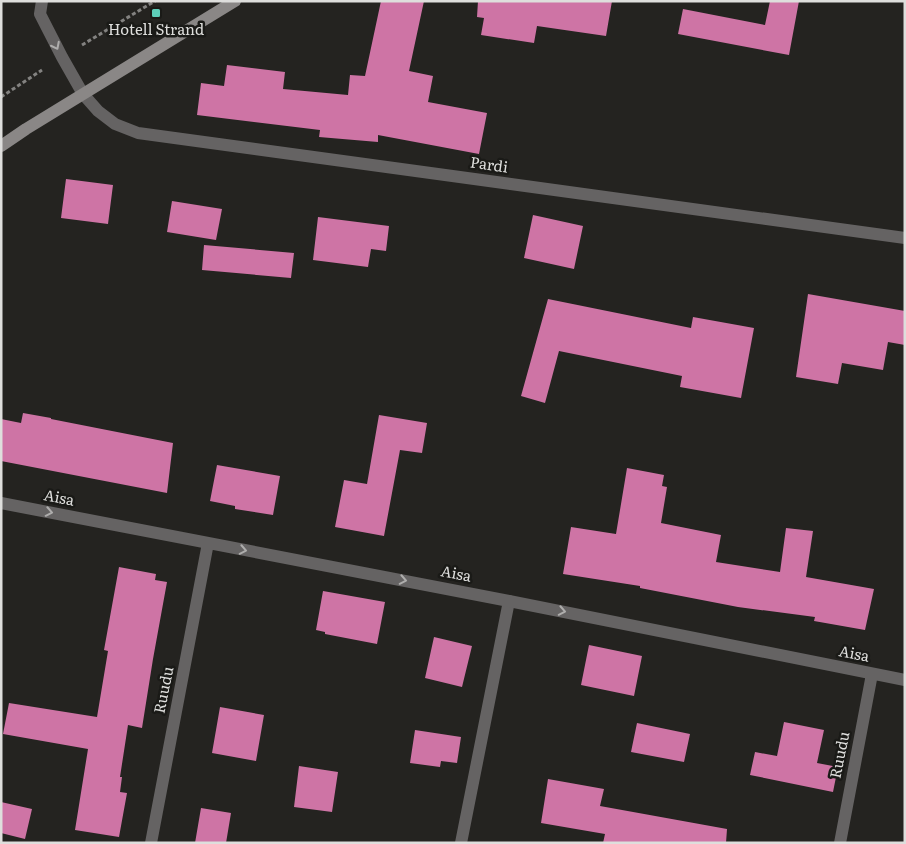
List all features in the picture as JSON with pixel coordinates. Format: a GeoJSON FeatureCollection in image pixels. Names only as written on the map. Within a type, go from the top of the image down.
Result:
{"type":"FeatureCollection","features":[{"type":"Feature","properties":{"kind":"street","name":"Pardi"},"geometry":{"type":"LineString","coordinates":[[42,1],[40,14],[83,94],[98,111],[115,124],[138,133],[905,238]]}},
{"type":"Feature","properties":{"kind":"street"},"geometry":{"type":"LineString","coordinates":[[1,146],[235,1]]}},
{"type":"Feature","properties":{"kind":"street","name":"Aisa"},"geometry":{"type":"LineString","coordinates":[[1,503],[509,600],[905,680]]}},
{"type":"Feature","properties":{"kind":"street","name":"Ruudu"},"geometry":{"type":"LineString","coordinates":[[151,843],[208,543]]}},
{"type":"Feature","properties":{"kind":"street"},"geometry":{"type":"LineString","coordinates":[[461,843],[509,600]]}},
{"type":"Feature","properties":{"kind":"street","name":"Ruudu"},"geometry":{"type":"LineString","coordinates":[[840,843],[872,674]]}},
{"type":"Feature","properties":{"kind":"building"},"geometry":{"type":"Polygon","coordinates":[[[381,1],[424,1],[409,71],[433,76],[428,102],[487,113],[479,154],[378,135],[378,142],[319,137],[320,130],[197,115],[201,83],[224,86],[227,65],[285,72],[283,89],[348,95],[350,75],[365,76],[381,1]]]}},
{"type":"Feature","properties":{"kind":"building"},"geometry":{"type":"Polygon","coordinates":[[[478,1],[612,1],[606,36],[537,26],[534,43],[481,35],[484,18],[477,17],[478,1]]]}},
{"type":"Feature","properties":{"kind":"building"},"geometry":{"type":"Polygon","coordinates":[[[770,1],[799,1],[789,55],[678,34],[683,9],[765,25],[770,1]]]}},
{"type":"Feature","properties":{"kind":"building"},"geometry":{"type":"Polygon","coordinates":[[[66,179],[113,185],[108,224],[61,218],[66,179]]]}},
{"type":"Feature","properties":{"kind":"building"},"geometry":{"type":"Polygon","coordinates":[[[172,201],[222,209],[216,240],[167,232],[172,201]]]}},
{"type":"Feature","properties":{"kind":"building"},"geometry":{"type":"Polygon","coordinates":[[[533,215],[583,226],[574,269],[524,258],[533,215]]]}},
{"type":"Feature","properties":{"kind":"building"},"geometry":{"type":"Polygon","coordinates":[[[318,217],[389,226],[386,251],[371,249],[368,267],[313,260],[318,217]]]}},
{"type":"Feature","properties":{"kind":"building"},"geometry":{"type":"Polygon","coordinates":[[[204,245],[294,253],[291,278],[202,270],[204,245]]]}},
{"type":"Feature","properties":{"kind":"building"},"geometry":{"type":"Polygon","coordinates":[[[808,294],[905,311],[905,345],[888,342],[883,370],[842,363],[838,384],[796,377],[808,294]]]}},
{"type":"Feature","properties":{"kind":"building"},"geometry":{"type":"Polygon","coordinates":[[[548,299],[691,328],[693,317],[754,328],[741,398],[680,387],[682,376],[559,351],[545,403],[521,396],[548,299]]]}},
{"type":"Feature","properties":{"kind":"building"},"geometry":{"type":"Polygon","coordinates":[[[23,413],[173,443],[167,493],[1,461],[1,419],[21,423],[23,413]]]}},
{"type":"Feature","properties":{"kind":"building"},"geometry":{"type":"Polygon","coordinates":[[[379,415],[427,423],[422,453],[400,450],[384,536],[335,527],[344,480],[367,484],[379,415]]]}},
{"type":"Feature","properties":{"kind":"building"},"geometry":{"type":"Polygon","coordinates":[[[217,465],[280,476],[273,515],[235,509],[235,506],[210,501],[217,465]]]}},
{"type":"Feature","properties":{"kind":"building"},"geometry":{"type":"Polygon","coordinates":[[[627,468],[664,475],[662,486],[667,487],[661,523],[721,535],[716,562],[780,572],[786,528],[813,531],[806,577],[874,589],[865,630],[814,621],[815,617],[738,607],[640,588],[640,586],[563,574],[571,527],[616,534],[627,468]]]}},
{"type":"Feature","properties":{"kind":"building"},"geometry":{"type":"Polygon","coordinates":[[[119,567],[156,574],[155,580],[167,582],[142,728],[128,725],[120,777],[122,777],[120,792],[127,793],[119,837],[75,830],[88,749],[3,734],[9,703],[97,717],[108,651],[104,650],[119,567]]]}},
{"type":"Feature","properties":{"kind":"building"},"geometry":{"type":"Polygon","coordinates":[[[323,591],[385,602],[377,644],[325,634],[325,632],[316,630],[323,591]]]}},
{"type":"Feature","properties":{"kind":"building"},"geometry":{"type":"Polygon","coordinates":[[[434,637],[472,646],[462,687],[425,678],[434,637]]]}},
{"type":"Feature","properties":{"kind":"building"},"geometry":{"type":"Polygon","coordinates":[[[589,645],[642,656],[634,696],[581,685],[589,645]]]}},
{"type":"Feature","properties":{"kind":"building"},"geometry":{"type":"Polygon","coordinates":[[[220,707],[264,715],[256,761],[212,753],[220,707]]]}},
{"type":"Feature","properties":{"kind":"building"},"geometry":{"type":"Polygon","coordinates":[[[784,722],[824,730],[817,763],[838,767],[833,792],[750,775],[755,752],[777,756],[784,722]]]}},
{"type":"Feature","properties":{"kind":"building"},"geometry":{"type":"Polygon","coordinates":[[[637,723],[690,734],[684,762],[631,752],[637,723]]]}},
{"type":"Feature","properties":{"kind":"building"},"geometry":{"type":"Polygon","coordinates":[[[415,730],[461,737],[457,763],[441,761],[440,767],[410,763],[415,730]]]}},
{"type":"Feature","properties":{"kind":"building"},"geometry":{"type":"Polygon","coordinates":[[[299,766],[338,772],[332,812],[294,807],[299,766]]]}},
{"type":"Feature","properties":{"kind":"building"},"geometry":{"type":"Polygon","coordinates":[[[548,779],[604,789],[600,806],[727,829],[726,843],[603,843],[605,834],[541,823],[548,779]]]}},
{"type":"Feature","properties":{"kind":"building"},"geometry":{"type":"Polygon","coordinates":[[[1,802],[32,809],[25,839],[1,833],[1,802]]]}},
{"type":"Feature","properties":{"kind":"building"},"geometry":{"type":"Polygon","coordinates":[[[201,808],[231,813],[226,843],[195,843],[201,808]]]}},
{"type":"Feature","properties":{"kind":"place","name":"Hotell Strand"},"geometry":{"type":"Point","coordinates":[156,13]}}]}
